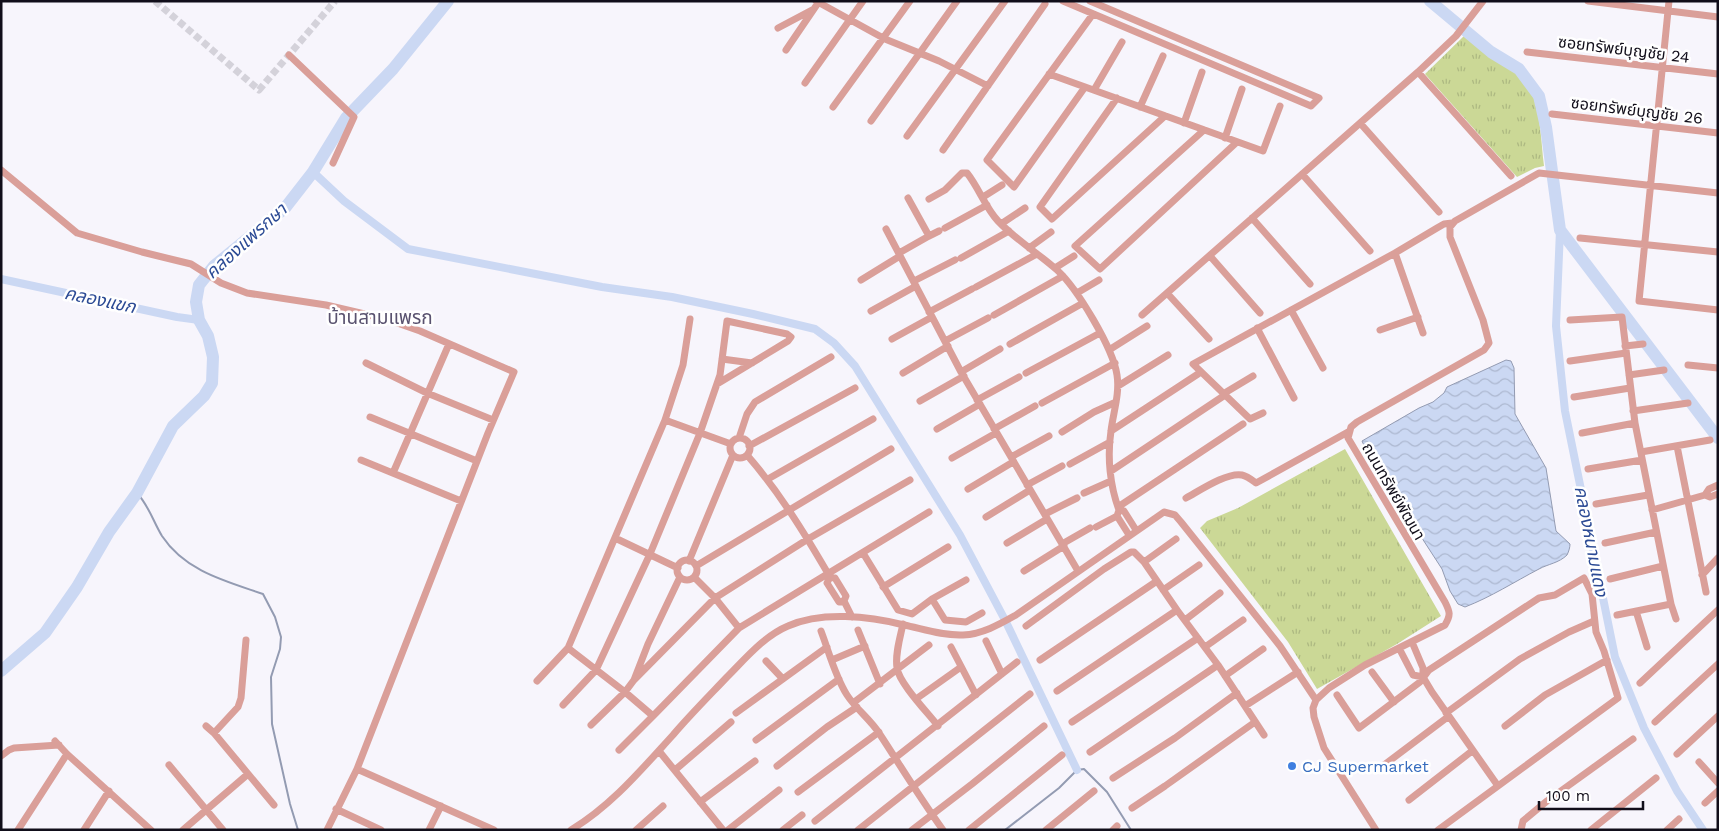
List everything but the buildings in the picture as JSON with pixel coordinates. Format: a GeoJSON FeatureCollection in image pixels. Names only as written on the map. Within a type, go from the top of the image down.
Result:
{"type":"FeatureCollection","features":[{"type":"Feature","properties":{"kind":"street"},"geometry":{"type":"LineString","coordinates":[[805,83],[863,1]]}},
{"type":"Feature","properties":{"kind":"street"},"geometry":{"type":"LineString","coordinates":[[833,107],[910,1]]}},
{"type":"Feature","properties":{"kind":"street"},"geometry":{"type":"LineString","coordinates":[[871,121],[957,1]]}},
{"type":"Feature","properties":{"kind":"street"},"geometry":{"type":"LineString","coordinates":[[907,136],[1005,1]]}},
{"type":"Feature","properties":{"kind":"street"},"geometry":{"type":"LineString","coordinates":[[1064,1],[1311,106],[1318,98],[1090,1]]}},
{"type":"Feature","properties":{"kind":"street"},"geometry":{"type":"LineString","coordinates":[[1142,315],[1418,72],[1456,36],[1483,1]]}},
{"type":"Feature","properties":{"kind":"street"},"geometry":{"type":"LineString","coordinates":[[1588,1],[1718,17]]}},
{"type":"Feature","properties":{"kind":"street"},"geometry":{"type":"LineString","coordinates":[[1670,1],[1639,301],[1718,310]]}},
{"type":"Feature","properties":{"kind":"street"},"geometry":{"type":"LineString","coordinates":[[816,4],[988,86]]}},
{"type":"Feature","properties":{"kind":"street"},"geometry":{"type":"LineString","coordinates":[[778,28],[816,4]]}},
{"type":"Feature","properties":{"kind":"street"},"geometry":{"type":"LineString","coordinates":[[786,50],[816,4]]}},
{"type":"Feature","properties":{"kind":"street"},"geometry":{"type":"LineString","coordinates":[[943,150],[1045,4]]}},
{"type":"Feature","properties":{"kind":"street"},"geometry":{"type":"LineString","coordinates":[[1085,87],[1014,187],[987,160],[1093,14]]}},
{"type":"Feature","properties":{"kind":"street"},"geometry":{"type":"LineString","coordinates":[[1094,90],[1122,42]]}},
{"type":"Feature","properties":{"kind":"street","name":"ซอยทรัพย์บุญชัย 24"},"geometry":{"type":"LineString","coordinates":[[1527,52],[1718,74]]}},
{"type":"Feature","properties":{"kind":"street"},"geometry":{"type":"LineString","coordinates":[[289,55],[353,116],[354,120],[333,163]]}},
{"type":"Feature","properties":{"kind":"street"},"geometry":{"type":"LineString","coordinates":[[1140,107],[1163,56]]}},
{"type":"Feature","properties":{"kind":"street"},"geometry":{"type":"LineString","coordinates":[[1184,123],[1202,72]]}},
{"type":"Feature","properties":{"kind":"street"},"geometry":{"type":"LineString","coordinates":[[1418,72],[1511,176]]}},
{"type":"Feature","properties":{"kind":"street"},"geometry":{"type":"LineString","coordinates":[[1049,74],[1263,151],[1280,106]]}},
{"type":"Feature","properties":{"kind":"street"},"geometry":{"type":"LineString","coordinates":[[1225,138],[1242,89]]}},
{"type":"Feature","properties":{"kind":"street"},"geometry":{"type":"LineString","coordinates":[[1117,98],[1040,207],[1052,219],[1165,116]]}},
{"type":"Feature","properties":{"kind":"street","name":"ซอยทรัพย์บุญชัย 26"},"geometry":{"type":"LineString","coordinates":[[1552,114],[1718,133]]}},
{"type":"Feature","properties":{"kind":"street"},"geometry":{"type":"LineString","coordinates":[[1360,123],[1439,212]]}},
{"type":"Feature","properties":{"kind":"street"},"geometry":{"type":"LineString","coordinates":[[1204,130],[1075,246],[1100,269],[1238,142]]}},
{"type":"Feature","properties":{"kind":"street"},"geometry":{"type":"LineString","coordinates":[[1,170],[77,233],[191,264],[221,283],[247,293],[370,314],[420,331],[514,372],[493,420],[357,769],[327,830]]}},
{"type":"Feature","properties":{"kind":"street"},"geometry":{"type":"LineString","coordinates":[[929,199],[945,190],[964,172],[968,173],[1001,224],[1064,276],[1083,303],[1115,363],[1118,386],[1110,442],[1111,480],[1118,511],[1129,535]]}},
{"type":"Feature","properties":{"kind":"street"},"geometry":{"type":"LineString","coordinates":[[1302,174],[1370,251]]}},
{"type":"Feature","properties":{"kind":"street"},"geometry":{"type":"LineString","coordinates":[[1263,413],[1250,419],[1193,364],[1444,224],[1452,223],[1536,174],[1564,175],[1718,193]]}},
{"type":"Feature","properties":{"kind":"street"},"geometry":{"type":"LineString","coordinates":[[983,197],[1002,185]]}},
{"type":"Feature","properties":{"kind":"street"},"geometry":{"type":"LineString","coordinates":[[908,198],[928,236]]}},
{"type":"Feature","properties":{"kind":"street"},"geometry":{"type":"LineString","coordinates":[[861,280],[928,236],[987,205]]}},
{"type":"Feature","properties":{"kind":"street"},"geometry":{"type":"LineString","coordinates":[[1001,224],[1025,208]]}},
{"type":"Feature","properties":{"kind":"street"},"geometry":{"type":"LineString","coordinates":[[1252,218],[1310,284]]}},
{"type":"Feature","properties":{"kind":"street","name":"ถนนทรัพย์พัฒนา"},"geometry":{"type":"LineString","coordinates":[[1316,700],[1329,688],[1365,665],[1445,624],[1450,618],[1450,612],[1351,445],[1348,432],[1357,422],[1484,350],[1489,343],[1483,320],[1450,237],[1452,223]]}},
{"type":"Feature","properties":{"kind":"street"},"geometry":{"type":"LineString","coordinates":[[886,229],[963,374],[1078,571]]}},
{"type":"Feature","properties":{"kind":"street"},"geometry":{"type":"LineString","coordinates":[[870,311],[1009,231]]}},
{"type":"Feature","properties":{"kind":"street"},"geometry":{"type":"LineString","coordinates":[[1029,248],[1050,232]]}},
{"type":"Feature","properties":{"kind":"street"},"geometry":{"type":"LineString","coordinates":[[1580,238],[1718,252]]}},
{"type":"Feature","properties":{"kind":"street"},"geometry":{"type":"LineString","coordinates":[[1395,253],[1423,333]]}},
{"type":"Feature","properties":{"kind":"street"},"geometry":{"type":"LineString","coordinates":[[892,339],[974,288],[1037,254]]}},
{"type":"Feature","properties":{"kind":"street"},"geometry":{"type":"LineString","coordinates":[[1055,268],[1074,256]]}},
{"type":"Feature","properties":{"kind":"street"},"geometry":{"type":"LineString","coordinates":[[1210,256],[1260,313]]}},
{"type":"Feature","properties":{"kind":"street"},"geometry":{"type":"LineString","coordinates":[[903,373],[991,316],[1064,276]]}},
{"type":"Feature","properties":{"kind":"street"},"geometry":{"type":"LineString","coordinates":[[1077,293],[1099,280]]}},
{"type":"Feature","properties":{"kind":"street"},"geometry":{"type":"LineString","coordinates":[[1167,293],[1209,339]]}},
{"type":"Feature","properties":{"kind":"street"},"geometry":{"type":"LineString","coordinates":[[1010,344],[1083,303]]}},
{"type":"Feature","properties":{"kind":"street"},"geometry":{"type":"LineString","coordinates":[[1291,310],[1323,368]]}},
{"type":"Feature","properties":{"kind":"street"},"geometry":{"type":"LineString","coordinates":[[1380,330],[1418,317]]}},
{"type":"Feature","properties":{"kind":"street"},"geometry":{"type":"LineString","coordinates":[[1570,320],[1622,317],[1635,424],[1648,495],[1671,604],[1676,619]]}},
{"type":"Feature","properties":{"kind":"street"},"geometry":{"type":"LineString","coordinates":[[538,681],[568,648],[665,420],[683,365],[690,319]]}},
{"type":"Feature","properties":{"kind":"street"},"geometry":{"type":"LineString","coordinates":[[563,705],[596,670],[650,554],[700,433],[717,384],[722,360],[726,321],[787,334],[791,337],[788,341],[717,384]]}},
{"type":"Feature","properties":{"kind":"street"},"geometry":{"type":"LineString","coordinates":[[1109,350],[1146,326]]}},
{"type":"Feature","properties":{"kind":"street"},"geometry":{"type":"LineString","coordinates":[[1257,328],[1294,398]]}},
{"type":"Feature","properties":{"kind":"street"},"geometry":{"type":"LineString","coordinates":[[937,429],[1023,375],[1100,333]]}},
{"type":"Feature","properties":{"kind":"street"},"geometry":{"type":"LineString","coordinates":[[393,473],[449,344]]}},
{"type":"Feature","properties":{"kind":"street"},"geometry":{"type":"LineString","coordinates":[[1570,361],[1643,344]]}},
{"type":"Feature","properties":{"kind":"street"},"geometry":{"type":"LineString","coordinates":[[920,401],[1000,349]]}},
{"type":"Feature","properties":{"kind":"street"},"geometry":{"type":"LineString","coordinates":[[1118,386],[1168,355]]}},
{"type":"Feature","properties":{"kind":"street"},"geometry":{"type":"LineString","coordinates":[[689,561],[732,455],[730,450],[731,444],[735,439],[739,438],[747,414],[755,402],[831,357]]}},
{"type":"Feature","properties":{"kind":"street"},"geometry":{"type":"LineString","coordinates":[[722,360],[752,363]]}},
{"type":"Feature","properties":{"kind":"street"},"geometry":{"type":"LineString","coordinates":[[366,363],[427,393],[493,420]]}},
{"type":"Feature","properties":{"kind":"street"},"geometry":{"type":"LineString","coordinates":[[952,458],[1038,404],[1115,363]]}},
{"type":"Feature","properties":{"kind":"street"},"geometry":{"type":"LineString","coordinates":[[1688,365],[1718,368]]}},
{"type":"Feature","properties":{"kind":"street"},"geometry":{"type":"LineString","coordinates":[[1628,376],[1664,370]]}},
{"type":"Feature","properties":{"kind":"street"},"geometry":{"type":"LineString","coordinates":[[1111,431],[1198,374]]}},
{"type":"Feature","properties":{"kind":"street"},"geometry":{"type":"LineString","coordinates":[[1111,470],[1253,376]]}},
{"type":"Feature","properties":{"kind":"street"},"geometry":{"type":"LineString","coordinates":[[732,455],[741,458],[746,455],[749,446],[855,388]]}},
{"type":"Feature","properties":{"kind":"street"},"geometry":{"type":"LineString","coordinates":[[1574,397],[1630,388]]}},
{"type":"Feature","properties":{"kind":"street"},"geometry":{"type":"LineString","coordinates":[[1062,432],[1094,412],[1116,402]]}},
{"type":"Feature","properties":{"kind":"street"},"geometry":{"type":"LineString","coordinates":[[1633,411],[1688,403]]}},
{"type":"Feature","properties":{"kind":"street"},"geometry":{"type":"LineString","coordinates":[[370,417],[477,461]]}},
{"type":"Feature","properties":{"kind":"street"},"geometry":{"type":"LineString","coordinates":[[768,479],[873,419]]}},
{"type":"Feature","properties":{"kind":"street"},"geometry":{"type":"LineString","coordinates":[[665,420],[731,444]]}},
{"type":"Feature","properties":{"kind":"street"},"geometry":{"type":"LineString","coordinates":[[1024,571],[1093,528],[1243,424]]}},
{"type":"Feature","properties":{"kind":"street"},"geometry":{"type":"LineString","coordinates":[[1582,433],[1635,424]]}},
{"type":"Feature","properties":{"kind":"street"},"geometry":{"type":"LineString","coordinates":[[1186,498],[1224,478],[1233,476],[1242,475],[1256,483],[1348,432]]}},
{"type":"Feature","properties":{"kind":"street"},"geometry":{"type":"LineString","coordinates":[[968,489],[1049,436]]}},
{"type":"Feature","properties":{"kind":"street"},"geometry":{"type":"LineString","coordinates":[[739,438],[746,441],[749,446]]}},
{"type":"Feature","properties":{"kind":"street"},"geometry":{"type":"LineString","coordinates":[[1588,469],[1677,446],[1710,440]]}},
{"type":"Feature","properties":{"kind":"street"},"geometry":{"type":"LineString","coordinates":[[1070,464],[1110,442]]}},
{"type":"Feature","properties":{"kind":"street"},"geometry":{"type":"LineString","coordinates":[[1677,446],[1706,592]]}},
{"type":"Feature","properties":{"kind":"street"},"geometry":{"type":"LineString","coordinates":[[696,566],[891,449]]}},
{"type":"Feature","properties":{"kind":"street"},"geometry":{"type":"LineString","coordinates":[[746,455],[768,479],[808,539],[829,576],[827,583],[839,602],[844,601],[852,617]]}},
{"type":"Feature","properties":{"kind":"street"},"geometry":{"type":"LineString","coordinates":[[361,460],[461,501]]}},
{"type":"Feature","properties":{"kind":"street"},"geometry":{"type":"LineString","coordinates":[[986,517],[1062,466]]}},
{"type":"Feature","properties":{"kind":"street"},"geometry":{"type":"LineString","coordinates":[[591,725],[715,598],[808,539],[910,480]]}},
{"type":"Feature","properties":{"kind":"street"},"geometry":{"type":"LineString","coordinates":[[1084,493],[1111,480]]}},
{"type":"Feature","properties":{"kind":"street"},"geometry":{"type":"LineString","coordinates":[[1705,495],[1709,489],[1718,485]]}},
{"type":"Feature","properties":{"kind":"street"},"geometry":{"type":"LineString","coordinates":[[1652,510],[1705,495],[1710,497],[1718,494]]}},
{"type":"Feature","properties":{"kind":"street"},"geometry":{"type":"LineString","coordinates":[[1596,504],[1648,495]]}},
{"type":"Feature","properties":{"kind":"street"},"geometry":{"type":"LineString","coordinates":[[1007,544],[1046,516],[1077,498]]}},
{"type":"Feature","properties":{"kind":"street"},"geometry":{"type":"LineString","coordinates":[[1118,511],[1124,512],[1136,530]]}},
{"type":"Feature","properties":{"kind":"street"},"geometry":{"type":"LineString","coordinates":[[619,750],[739,628],[829,576],[863,552],[929,512]]}},
{"type":"Feature","properties":{"kind":"street"},"geometry":{"type":"LineString","coordinates":[[571,830],[583,827],[623,790],[694,710],[744,659],[776,633],[788,626],[803,621],[852,617],[876,619],[927,631],[962,635],[974,634],[996,626],[1016,615],[1164,512],[1175,515],[1298,672],[1316,700],[1313,708],[1314,717],[1324,748],[1376,830]]}},
{"type":"Feature","properties":{"kind":"street"},"geometry":{"type":"LineString","coordinates":[[1605,543],[1656,532]]}},
{"type":"Feature","properties":{"kind":"street"},"geometry":{"type":"LineString","coordinates":[[615,538],[678,568]]}},
{"type":"Feature","properties":{"kind":"street"},"geometry":{"type":"LineString","coordinates":[[1144,562],[1176,539]]}},
{"type":"Feature","properties":{"kind":"street"},"geometry":{"type":"LineString","coordinates":[[883,587],[948,547]]}},
{"type":"Feature","properties":{"kind":"street"},"geometry":{"type":"LineString","coordinates":[[863,552],[898,610],[912,614],[932,599],[966,580]]}},
{"type":"Feature","properties":{"kind":"street"},"geometry":{"type":"LineString","coordinates":[[1026,626],[1104,569],[1130,552],[1134,552],[1144,562],[1238,693],[1264,735]]}},
{"type":"Feature","properties":{"kind":"street"},"geometry":{"type":"LineString","coordinates":[[1702,575],[1718,558]]}},
{"type":"Feature","properties":{"kind":"street"},"geometry":{"type":"LineString","coordinates":[[634,680],[648,644],[680,577],[678,568],[681,563],[689,561],[696,566],[697,572],[694,577],[688,580],[680,577]]}},
{"type":"Feature","properties":{"kind":"street"},"geometry":{"type":"LineString","coordinates":[[1163,590],[1199,565]]}},
{"type":"Feature","properties":{"kind":"street"},"geometry":{"type":"LineString","coordinates":[[1610,579],[1663,566]]}},
{"type":"Feature","properties":{"kind":"street"},"geometry":{"type":"LineString","coordinates":[[694,577],[715,598],[739,628]]}},
{"type":"Feature","properties":{"kind":"street"},"geometry":{"type":"LineString","coordinates":[[1337,695],[1359,728],[1420,682],[1429,670],[1539,598],[1555,595],[1584,578],[1592,594],[1596,632],[1607,660],[1618,698],[1438,830]]}},
{"type":"Feature","properties":{"kind":"street"},"geometry":{"type":"LineString","coordinates":[[1040,660],[1157,581]]}},
{"type":"Feature","properties":{"kind":"street"},"geometry":{"type":"LineString","coordinates":[[1184,620],[1220,593]]}},
{"type":"Feature","properties":{"kind":"street"},"geometry":{"type":"LineString","coordinates":[[932,599],[945,620],[966,622],[982,613]]}},
{"type":"Feature","properties":{"kind":"street"},"geometry":{"type":"LineString","coordinates":[[1617,615],[1671,604]]}},
{"type":"Feature","properties":{"kind":"street"},"geometry":{"type":"LineString","coordinates":[[1056,691],[1177,610]]}},
{"type":"Feature","properties":{"kind":"street"},"geometry":{"type":"LineString","coordinates":[[1640,684],[1718,610]]}},
{"type":"Feature","properties":{"kind":"street"},"geometry":{"type":"LineString","coordinates":[[1636,611],[1647,647]]}},
{"type":"Feature","properties":{"kind":"street"},"geometry":{"type":"LineString","coordinates":[[1205,647],[1243,620]]}},
{"type":"Feature","properties":{"kind":"street"},"geometry":{"type":"LineString","coordinates":[[1384,765],[1520,659],[1569,632],[1594,621]]}},
{"type":"Feature","properties":{"kind":"street"},"geometry":{"type":"LineString","coordinates":[[902,624],[897,670],[902,680],[938,726]]}},
{"type":"Feature","properties":{"kind":"street"},"geometry":{"type":"LineString","coordinates":[[858,630],[880,684]]}},
{"type":"Feature","properties":{"kind":"street"},"geometry":{"type":"LineString","coordinates":[[821,631],[847,696],[867,716],[879,732],[895,760],[943,830]]}},
{"type":"Feature","properties":{"kind":"street"},"geometry":{"type":"LineString","coordinates":[[1072,722],[1198,638]]}},
{"type":"Feature","properties":{"kind":"street"},"geometry":{"type":"LineString","coordinates":[[214,733],[238,707],[241,698],[246,640]]}},
{"type":"Feature","properties":{"kind":"street"},"geometry":{"type":"LineString","coordinates":[[986,641],[1002,674]]}},
{"type":"Feature","properties":{"kind":"street"},"geometry":{"type":"LineString","coordinates":[[1412,642],[1423,668],[1423,677],[1472,751],[1498,786]]}},
{"type":"Feature","properties":{"kind":"street"},"geometry":{"type":"LineString","coordinates":[[648,644],[660,655]]}},
{"type":"Feature","properties":{"kind":"street"},"geometry":{"type":"LineString","coordinates":[[777,766],[929,645]]}},
{"type":"Feature","properties":{"kind":"street"},"geometry":{"type":"LineString","coordinates":[[832,660],[865,646]]}},
{"type":"Feature","properties":{"kind":"street"},"geometry":{"type":"LineString","coordinates":[[736,713],[827,647]]}},
{"type":"Feature","properties":{"kind":"street"},"geometry":{"type":"LineString","coordinates":[[951,647],[976,695]]}},
{"type":"Feature","properties":{"kind":"street"},"geometry":{"type":"LineString","coordinates":[[568,648],[625,692],[652,716]]}},
{"type":"Feature","properties":{"kind":"street"},"geometry":{"type":"LineString","coordinates":[[1400,648],[1413,674],[1423,677]]}},
{"type":"Feature","properties":{"kind":"street"},"geometry":{"type":"LineString","coordinates":[[1225,676],[1263,649]]}},
{"type":"Feature","properties":{"kind":"street"},"geometry":{"type":"LineString","coordinates":[[1505,726],[1545,695],[1607,660]]}},
{"type":"Feature","properties":{"kind":"street"},"geometry":{"type":"LineString","coordinates":[[766,661],[782,678]]}},
{"type":"Feature","properties":{"kind":"street"},"geometry":{"type":"LineString","coordinates":[[815,821],[895,760],[1017,662]]}},
{"type":"Feature","properties":{"kind":"street"},"geometry":{"type":"LineString","coordinates":[[1655,722],[1718,664]]}},
{"type":"Feature","properties":{"kind":"street"},"geometry":{"type":"LineString","coordinates":[[1090,752],[1218,665]]}},
{"type":"Feature","properties":{"kind":"street"},"geometry":{"type":"LineString","coordinates":[[916,699],[961,667]]}},
{"type":"Feature","properties":{"kind":"street"},"geometry":{"type":"LineString","coordinates":[[1245,706],[1298,672]]}},
{"type":"Feature","properties":{"kind":"street"},"geometry":{"type":"LineString","coordinates":[[1372,672],[1394,702]]}},
{"type":"Feature","properties":{"kind":"street"},"geometry":{"type":"LineString","coordinates":[[756,740],[839,679]]}},
{"type":"Feature","properties":{"kind":"street"},"geometry":{"type":"LineString","coordinates":[[1113,778],[1238,693]]}},
{"type":"Feature","properties":{"kind":"street"},"geometry":{"type":"LineString","coordinates":[[858,830],[1030,694]]}},
{"type":"Feature","properties":{"kind":"street"},"geometry":{"type":"LineString","coordinates":[[1677,754],[1718,716]]}},
{"type":"Feature","properties":{"kind":"street"},"geometry":{"type":"LineString","coordinates":[[675,770],[731,722]]}},
{"type":"Feature","properties":{"kind":"street"},"geometry":{"type":"LineString","coordinates":[[1132,808],[1255,722]]}},
{"type":"Feature","properties":{"kind":"street"},"geometry":{"type":"LineString","coordinates":[[206,726],[274,805]]}},
{"type":"Feature","properties":{"kind":"street"},"geometry":{"type":"LineString","coordinates":[[912,830],[1044,726]]}},
{"type":"Feature","properties":{"kind":"street"},"geometry":{"type":"LineString","coordinates":[[798,792],[879,732]]}},
{"type":"Feature","properties":{"kind":"street"},"geometry":{"type":"LineString","coordinates":[[1521,830],[1523,821],[1541,806],[1633,739]]}},
{"type":"Feature","properties":{"kind":"street"},"geometry":{"type":"LineString","coordinates":[[1,756],[14,748],[57,743],[151,830]]}},
{"type":"Feature","properties":{"kind":"street"},"geometry":{"type":"LineString","coordinates":[[659,750],[723,830]]}},
{"type":"Feature","properties":{"kind":"street"},"geometry":{"type":"LineString","coordinates":[[1409,800],[1472,751]]}},
{"type":"Feature","properties":{"kind":"street"},"geometry":{"type":"LineString","coordinates":[[18,830],[67,754]]}},
{"type":"Feature","properties":{"kind":"street"},"geometry":{"type":"LineString","coordinates":[[969,830],[1062,755]]}},
{"type":"Feature","properties":{"kind":"street"},"geometry":{"type":"LineString","coordinates":[[700,802],[755,761]]}},
{"type":"Feature","properties":{"kind":"street"},"geometry":{"type":"LineString","coordinates":[[1699,762],[1718,783]]}},
{"type":"Feature","properties":{"kind":"street"},"geometry":{"type":"LineString","coordinates":[[169,765],[224,830]]}},
{"type":"Feature","properties":{"kind":"street"},"geometry":{"type":"LineString","coordinates":[[357,769],[485,828],[494,830]]}},
{"type":"Feature","properties":{"kind":"street"},"geometry":{"type":"LineString","coordinates":[[184,830],[248,774]]}},
{"type":"Feature","properties":{"kind":"street"},"geometry":{"type":"LineString","coordinates":[[1591,830],[1656,778]]}},
{"type":"Feature","properties":{"kind":"street"},"geometry":{"type":"LineString","coordinates":[[728,830],[779,790]]}},
{"type":"Feature","properties":{"kind":"street"},"geometry":{"type":"LineString","coordinates":[[84,830],[109,791]]}},
{"type":"Feature","properties":{"kind":"street"},"geometry":{"type":"LineString","coordinates":[[1046,830],[1094,791]]}},
{"type":"Feature","properties":{"kind":"street"},"geometry":{"type":"LineString","coordinates":[[1705,803],[1718,792]]}},
{"type":"Feature","properties":{"kind":"street"},"geometry":{"type":"LineString","coordinates":[[429,830],[440,806]]}},
{"type":"Feature","properties":{"kind":"street"},"geometry":{"type":"LineString","coordinates":[[636,830],[664,806]]}},
{"type":"Feature","properties":{"kind":"street"},"geometry":{"type":"LineString","coordinates":[[336,810],[381,830]]}},
{"type":"Feature","properties":{"kind":"street"},"geometry":{"type":"LineString","coordinates":[[783,830],[802,815]]}},
{"type":"Feature","properties":{"kind":"street"},"geometry":{"type":"LineString","coordinates":[[1667,830],[1679,819]]}},
{"type":"Feature","properties":{"kind":"green space"},"geometry":{"type":"Polygon","coordinates":[[[1465,35],[1512,69],[1532,93],[1539,119],[1544,166],[1535,168],[1517,177],[1425,74],[1465,35]]]}},
{"type":"Feature","properties":{"kind":"green space"},"geometry":{"type":"Polygon","coordinates":[[[1345,449],[1441,616],[1397,644],[1317,689],[1288,642],[1200,528],[1207,521],[1238,508],[1345,449]]]}},
{"type":"Feature","properties":{"kind":"water"},"geometry":{"type":"Polygon","coordinates":[[[1506,360],[1511,361],[1514,368],[1515,414],[1546,468],[1556,531],[1570,546],[1567,555],[1561,560],[1542,567],[1465,607],[1458,604],[1450,591],[1442,569],[1362,441],[1433,402],[1444,393],[1447,387],[1506,360]]]}},
{"type":"Feature","properties":{"kind":"waterway","name":"คลองแพรกษา"},"geometry":{"type":"LineString","coordinates":[[1,671],[45,633],[77,587],[109,532],[137,493],[173,426],[204,396],[212,383],[213,357],[208,336],[199,320],[196,302],[199,285],[214,266],[285,208],[313,172],[346,118],[393,69],[448,1]]}},
{"type":"Feature","properties":{"kind":"waterway"},"geometry":{"type":"LineString","coordinates":[[1430,1],[1491,52],[1519,69],[1539,96],[1546,127],[1560,230],[1718,438]]}},
{"type":"Feature","properties":{"kind":"waterway"},"geometry":{"type":"LineString","coordinates":[[313,172],[344,201],[408,249],[602,287],[672,297],[753,314],[815,329],[834,343],[855,366],[960,535],[1005,620],[1077,770]]}},
{"type":"Feature","properties":{"kind":"waterway","name":"คลองหนามแดง"},"geometry":{"type":"LineString","coordinates":[[1560,230],[1556,326],[1565,411],[1615,657],[1644,728],[1677,791],[1703,830]]}},
{"type":"Feature","properties":{"kind":"waterway","name":"คลองแขก"},"geometry":{"type":"LineString","coordinates":[[1,279],[177,317],[199,320]]}},
{"type":"Feature","properties":{"kind":"waterway"},"geometry":{"type":"LineString","coordinates":[[137,493],[148,508],[162,536],[182,558],[220,579],[263,594],[275,617],[281,637],[280,649],[271,677],[272,724],[290,804],[298,830]]}},
{"type":"Feature","properties":{"kind":"waterway"},"geometry":{"type":"LineString","coordinates":[[1005,830],[1059,788],[1077,770],[1084,769],[1107,792],[1131,830]]}},
{"type":"Feature","properties":{"kind":"tunnel"},"geometry":{"type":"LineString","coordinates":[[155,1],[259,90],[335,1]]}},
{"type":"Feature","properties":{"kind":"place","name":"CJ Supermarket"},"geometry":{"type":"Point","coordinates":[1292,766]}},
{"type":"Feature","properties":{"kind":"district","name":"บ้านสามแพรก"},"geometry":{"type":"Point","coordinates":[380,317]}}]}
